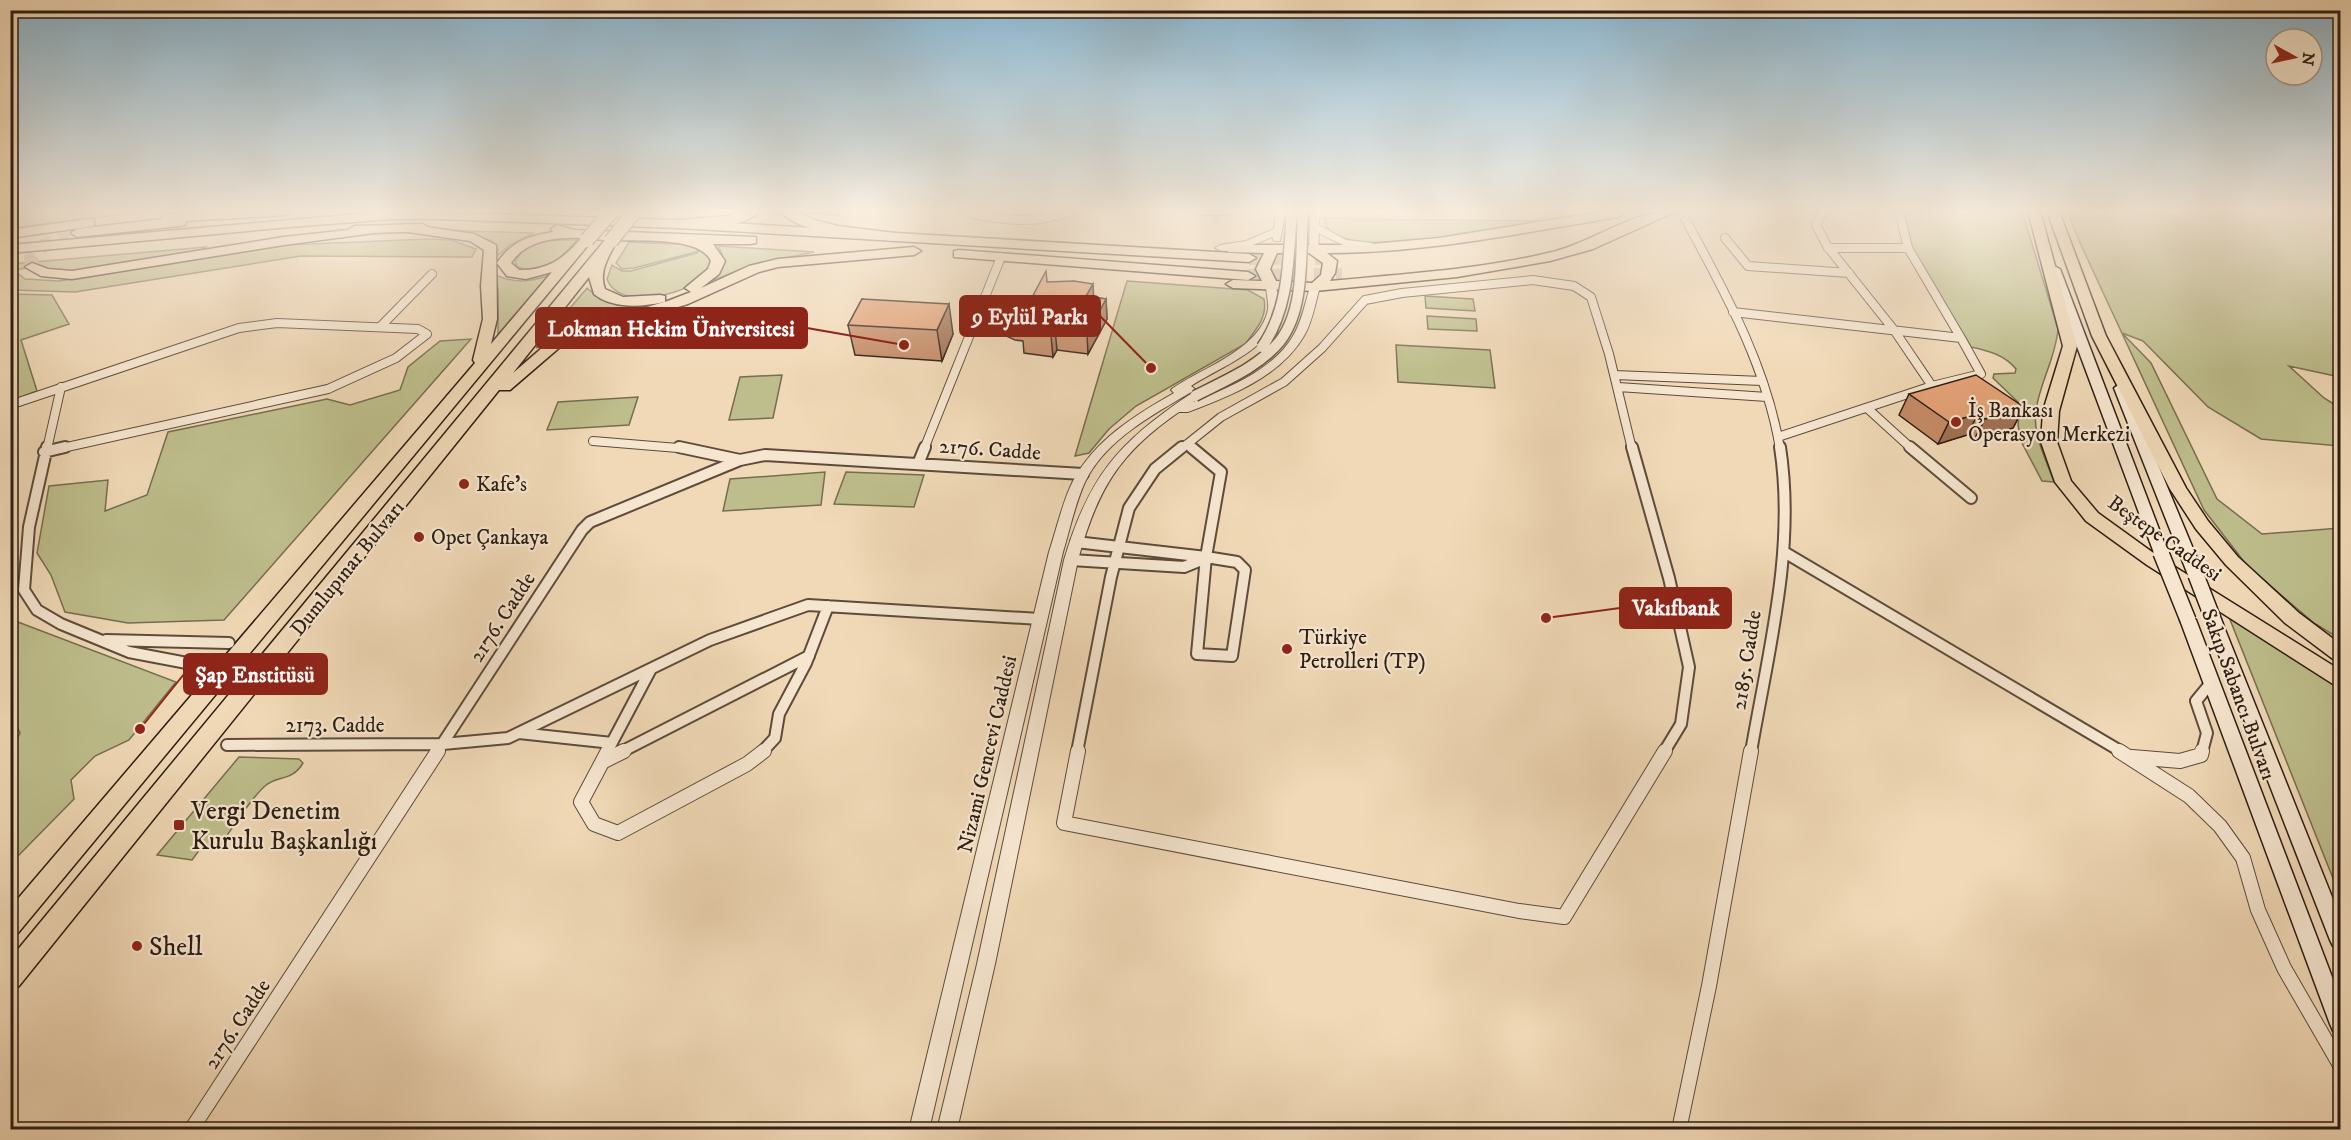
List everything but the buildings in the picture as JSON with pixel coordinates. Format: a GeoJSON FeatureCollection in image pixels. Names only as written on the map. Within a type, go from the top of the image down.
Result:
{"type":"FeatureCollection","features":[{"type":"Feature","properties":{"kind":"main road"},"geometry":{"type":"LineString","coordinates":[[32,267],[46,273],[72,275],[139,264]]}},
{"type":"Feature","properties":{"kind":"main road"},"geometry":{"type":"LineString","coordinates":[[478,367],[490,319],[488,264]]}},
{"type":"Feature","properties":{"kind":"main road"},"geometry":{"type":"LineString","coordinates":[[505,264],[504,266],[516,274],[537,274],[558,264]]}},
{"type":"Feature","properties":{"kind":"main road","name":"Dumlupınar Bulvarı"},"geometry":{"type":"LineString","coordinates":[[10,926],[320,561],[478,367],[567,264]]}},
{"type":"Feature","properties":{"kind":"main road","name":"Dumlupınar Bulvarı"},"geometry":{"type":"LineString","coordinates":[[10,978],[451,437],[584,264]]}},
{"type":"Feature","properties":{"kind":"main road"},"geometry":{"type":"LineString","coordinates":[[601,264],[596,283],[598,290],[606,297],[643,302],[683,293],[702,283],[714,271],[717,264]]}},
{"type":"Feature","properties":{"kind":"main road"},"geometry":{"type":"LineString","coordinates":[[451,437],[531,362],[555,344],[589,329],[683,301],[754,269],[773,264]]}},
{"type":"Feature","properties":{"kind":"main road"},"geometry":{"type":"LineString","coordinates":[[1018,264],[1030,269],[1271,286],[1315,286],[1510,264]]}},
{"type":"Feature","properties":{"kind":"main road"},"geometry":{"type":"LineString","coordinates":[[1095,264],[1248,276]]}},
{"type":"Feature","properties":{"kind":"main road"},"geometry":{"type":"LineString","coordinates":[[1265,264],[1263,269],[1271,286]]}},
{"type":"Feature","properties":{"kind":"main road"},"geometry":{"type":"LineString","coordinates":[[1315,286],[1325,280],[1330,264]]}},
{"type":"Feature","properties":{"kind":"main road"},"geometry":{"type":"LineString","coordinates":[[1342,275],[1440,264]]}},
{"type":"Feature","properties":{"kind":"main road","name":"Beştepe Caddesi"},"geometry":{"type":"LineString","coordinates":[[2049,264],[2070,346],[2051,411],[2049,442],[2063,482],[2092,517],[2153,561],[2340,679]]}},
{"type":"Feature","properties":{"kind":"main road","name":"Sakıp Sabancı Bulvarı"},"geometry":{"type":"LineString","coordinates":[[2052,264],[2340,1024]]}},
{"type":"Feature","properties":{"kind":"main road","name":"Sakıp Sabancı Bulvarı"},"geometry":{"type":"LineString","coordinates":[[2073,264],[2099,336],[2340,940]]}},
{"type":"Feature","properties":{"kind":"main road","name":"Beştepe Caddesi"},"geometry":{"type":"LineString","coordinates":[[2099,336],[2165,466],[2202,525],[2259,589],[2340,654]]}},
{"type":"Feature","properties":{"kind":"street"},"geometry":{"type":"LineString","coordinates":[[918,464],[998,264]]}},
{"type":"Feature","properties":{"kind":"street","name":"2185. Cadde"},"geometry":{"type":"LineString","coordinates":[[1679,1130],[1704,1018],[1727,897],[1784,552],[1778,438],[1762,381],[1733,312],[1708,264]]}},
{"type":"Feature","properties":{"kind":"street"},"geometry":{"type":"LineString","coordinates":[[1747,264],[1849,273]]}},
{"type":"Feature","properties":{"kind":"street"},"geometry":{"type":"LineString","coordinates":[[1842,264],[1894,330],[1932,386]]}},
{"type":"Feature","properties":{"kind":"street"},"geometry":{"type":"LineString","coordinates":[[1778,438],[1932,386],[1981,374],[1918,264]]}},
{"type":"Feature","properties":{"kind":"street","name":"Nizami Gencevi Caddesi"},"geometry":{"type":"LineString","coordinates":[[919,1130],[1056,552],[1083,474],[1118,433],[1151,418],[1192,393],[1248,367],[1281,339],[1290,322],[1292,268]]}},
{"type":"Feature","properties":{"kind":"street"},"geometry":{"type":"LineString","coordinates":[[380,327],[432,274]]}},
{"type":"Feature","properties":{"kind":"street"},"geometry":{"type":"LineString","coordinates":[[1533,280],[1574,286],[1591,297],[1615,375],[1638,473],[1669,578],[1689,667],[1681,724],[1564,917],[1519,912],[1064,823],[1119,546],[1129,508],[1155,469],[1221,417],[1284,382],[1322,348],[1365,300],[1402,293],[1533,280]]}},
{"type":"Feature","properties":{"kind":"street","name":"Nizami Gencevi Caddesi"},"geometry":{"type":"LineString","coordinates":[[947,1130],[986,964],[1071,560],[1087,506],[1100,480],[1151,418],[1194,377],[1227,360],[1258,338],[1273,309],[1271,286]]}},
{"type":"Feature","properties":{"kind":"street","name":"Nizami Gencevi Caddesi"},"geometry":{"type":"LineString","coordinates":[[1151,418],[1204,402],[1251,378],[1290,349],[1302,328],[1315,286]]}},
{"type":"Feature","properties":{"kind":"street"},"geometry":{"type":"LineString","coordinates":[[1733,312],[1961,338]]}},
{"type":"Feature","properties":{"kind":"street"},"geometry":{"type":"LineString","coordinates":[[10,405],[239,328],[277,323],[418,329],[427,334],[400,354],[367,373],[328,389],[44,452]]}},
{"type":"Feature","properties":{"kind":"street"},"geometry":{"type":"LineString","coordinates":[[1615,375],[1762,381]]}},
{"type":"Feature","properties":{"kind":"street"},"geometry":{"type":"LineString","coordinates":[[61,387],[44,452],[29,527],[24,591],[37,610],[61,624],[129,652],[208,667]]}},
{"type":"Feature","properties":{"kind":"street"},"geometry":{"type":"LineString","coordinates":[[1618,387],[1767,397]]}},
{"type":"Feature","properties":{"kind":"street"},"geometry":{"type":"LineString","coordinates":[[1867,408],[1915,450],[1928,466],[1971,498]]}},
{"type":"Feature","properties":{"kind":"street"},"geometry":{"type":"LineString","coordinates":[[593,441],[678,447],[716,452],[740,460]]}},
{"type":"Feature","properties":{"kind":"street"},"geometry":{"type":"LineString","coordinates":[[1076,542],[1186,552],[1206,558],[1237,562],[1245,570],[1232,656],[1197,654],[1206,558],[1221,472],[1187,444]]}},
{"type":"Feature","properties":{"kind":"street","name":"2176. Cadde"},"geometry":{"type":"LineString","coordinates":[[191,1130],[582,530],[590,522],[740,460],[765,455],[1083,474]]}},
{"type":"Feature","properties":{"kind":"street"},"geometry":{"type":"LineString","coordinates":[[1784,552],[2128,756],[2189,796],[2220,825],[2242,858],[2258,910],[2284,968],[2340,1065]]}},
{"type":"Feature","properties":{"kind":"street"},"geometry":{"type":"LineString","coordinates":[[1071,560],[1184,567],[1206,558]]}},
{"type":"Feature","properties":{"kind":"street"},"geometry":{"type":"LineString","coordinates":[[519,733],[710,640],[808,605],[1040,619]]}},
{"type":"Feature","properties":{"kind":"street"},"geometry":{"type":"LineString","coordinates":[[651,669],[581,802],[589,821],[604,831],[618,833],[747,764],[770,746],[775,738],[779,714],[809,656],[828,606]]}},
{"type":"Feature","properties":{"kind":"street"},"geometry":{"type":"LineString","coordinates":[[103,640],[229,643]]}},
{"type":"Feature","properties":{"kind":"street"},"geometry":{"type":"LineString","coordinates":[[602,762],[809,656]]}},
{"type":"Feature","properties":{"kind":"street"},"geometry":{"type":"LineString","coordinates":[[2128,756],[2180,761],[2201,755],[2207,733],[2196,701],[2210,684]]}},
{"type":"Feature","properties":{"kind":"street"},"geometry":{"type":"LineString","coordinates":[[519,733],[612,743]]}},
{"type":"Feature","properties":{"kind":"street","name":"2173. Cadde"},"geometry":{"type":"LineString","coordinates":[[227,745],[443,744],[508,738],[519,733]]}},
{"type":"Feature","properties":{"kind":"green space"},"geometry":{"type":"Polygon","coordinates":[[[11,264],[118,264],[75,271],[51,270],[40,266],[14,270],[25,279],[59,281],[166,264],[250,264],[75,292],[11,290],[11,264]]]}},
{"type":"Feature","properties":{"kind":"green space"},"geometry":{"type":"Polygon","coordinates":[[[516,264],[551,264],[536,270],[518,267],[516,264]]]}},
{"type":"Feature","properties":{"kind":"green space"},"geometry":{"type":"Polygon","coordinates":[[[617,264],[649,264],[634,268],[622,269],[617,264]]]}},
{"type":"Feature","properties":{"kind":"green space"},"geometry":{"type":"Polygon","coordinates":[[[656,264],[711,264],[707,273],[681,290],[646,297],[629,296],[615,290],[607,279],[612,265],[622,271],[656,264]]]}},
{"type":"Feature","properties":{"kind":"green space"},"geometry":{"type":"Polygon","coordinates":[[[723,264],[755,264],[714,280],[723,264]]]}},
{"type":"Feature","properties":{"kind":"green space"},"geometry":{"type":"Polygon","coordinates":[[[1921,264],[2038,264],[2058,329],[2035,419],[2040,446],[2054,482],[2042,481],[2021,441],[2018,425],[2020,404],[1993,378],[1994,374],[2015,373],[2016,369],[2002,357],[1971,347],[1921,264]]]}},
{"type":"Feature","properties":{"kind":"green space"},"geometry":{"type":"Polygon","coordinates":[[[2090,264],[2340,264],[2340,377],[2289,366],[2324,398],[2340,408],[2340,446],[2261,439],[2208,407],[2143,341],[2122,333],[2151,363],[2217,499],[2262,534],[2340,528],[2340,639],[2314,623],[2249,568],[2204,510],[2090,264]]]}},
{"type":"Feature","properties":{"kind":"green space"},"geometry":{"type":"Polygon","coordinates":[[[553,274],[498,337],[498,289],[495,275],[510,280],[524,281],[553,274]]]}},
{"type":"Feature","properties":{"kind":"green space"},"geometry":{"type":"Polygon","coordinates":[[[1127,281],[1248,290],[1264,299],[1264,312],[1260,323],[1245,344],[1136,406],[1109,429],[1089,453],[1075,456],[1127,281]]]}},
{"type":"Feature","properties":{"kind":"green space"},"geometry":{"type":"Polygon","coordinates":[[[587,288],[595,295],[611,302],[629,305],[658,304],[570,331],[536,348],[587,288]]]}},
{"type":"Feature","properties":{"kind":"green space"},"geometry":{"type":"Polygon","coordinates":[[[11,294],[52,295],[69,324],[21,340],[37,391],[11,401],[11,294]]]}},
{"type":"Feature","properties":{"kind":"green space"},"geometry":{"type":"Polygon","coordinates":[[[1425,296],[1473,299],[1475,311],[1426,308],[1425,296]]]}},
{"type":"Feature","properties":{"kind":"green space"},"geometry":{"type":"Polygon","coordinates":[[[1427,316],[1476,319],[1477,331],[1428,329],[1427,316]]]}},
{"type":"Feature","properties":{"kind":"green space"},"geometry":{"type":"Polygon","coordinates":[[[471,339],[224,620],[128,623],[65,612],[51,575],[37,553],[49,486],[108,480],[105,511],[147,495],[168,432],[327,399],[350,405],[400,390],[408,367],[440,341],[471,339]]]}},
{"type":"Feature","properties":{"kind":"green space"},"geometry":{"type":"Polygon","coordinates":[[[1396,345],[1490,350],[1495,388],[1398,382],[1396,345]]]}},
{"type":"Feature","properties":{"kind":"green space"},"geometry":{"type":"Polygon","coordinates":[[[782,375],[773,418],[729,420],[740,377],[782,375]]]}},
{"type":"Feature","properties":{"kind":"green space"},"geometry":{"type":"Polygon","coordinates":[[[638,397],[629,425],[547,430],[558,402],[638,397]]]}},
{"type":"Feature","properties":{"kind":"green space"},"geometry":{"type":"Polygon","coordinates":[[[825,472],[821,505],[723,511],[730,479],[825,472]]]}},
{"type":"Feature","properties":{"kind":"green space"},"geometry":{"type":"Polygon","coordinates":[[[846,472],[924,475],[914,507],[834,504],[846,472]]]}},
{"type":"Feature","properties":{"kind":"green space"},"geometry":{"type":"Polygon","coordinates":[[[2229,617],[2340,685],[2340,896],[2229,617]]]}},
{"type":"Feature","properties":{"kind":"green space"},"geometry":{"type":"Polygon","coordinates":[[[10,619],[176,682],[129,740],[95,756],[71,780],[74,799],[19,855],[10,853],[11,759],[16,753],[11,751],[20,733],[17,726],[12,724],[17,716],[11,716],[10,619]]]}},
{"type":"Feature","properties":{"kind":"green space"},"geometry":{"type":"Polygon","coordinates":[[[239,757],[299,759],[303,763],[294,773],[274,780],[259,792],[217,850],[200,849],[192,860],[157,855],[239,757]]]}},
{"type":"Feature","properties":{"kind":"tunnel"},"geometry":{"type":"LineString","coordinates":[[1248,276],[1342,275]]}},
{"type":"Feature","properties":{"kind":"place","name":"Lokman Hekim Üniversitesi"},"geometry":{"type":"Point","coordinates":[904,345]}},
{"type":"Feature","properties":{"kind":"place","name":"9 Eylül Parkı"},"geometry":{"type":"Point","coordinates":[1151,368]}},
{"type":"Feature","properties":{"kind":"place","name":"İş Bankası Operasyon Merkezi"},"geometry":{"type":"Point","coordinates":[1956,422]}},
{"type":"Feature","properties":{"kind":"place","name":"Kafe's"},"geometry":{"type":"Point","coordinates":[464,484]}},
{"type":"Feature","properties":{"kind":"place","name":"Opet Çankaya"},"geometry":{"type":"Point","coordinates":[419,537]}},
{"type":"Feature","properties":{"kind":"place","name":"Vakıfbank"},"geometry":{"type":"Point","coordinates":[1546,618]}},
{"type":"Feature","properties":{"kind":"place","name":"Türkiye Petrolleri (TP)"},"geometry":{"type":"Point","coordinates":[1287,649]}},
{"type":"Feature","properties":{"kind":"place","name":"Şap Enstitüsü"},"geometry":{"type":"Point","coordinates":[140,729]}},
{"type":"Feature","properties":{"kind":"place","name":"Vergi Denetim Kurulu Başkanlığı"},"geometry":{"type":"Point","coordinates":[179,825]}},
{"type":"Feature","properties":{"kind":"place","name":"Shell"},"geometry":{"type":"Point","coordinates":[137,946]}}]}
